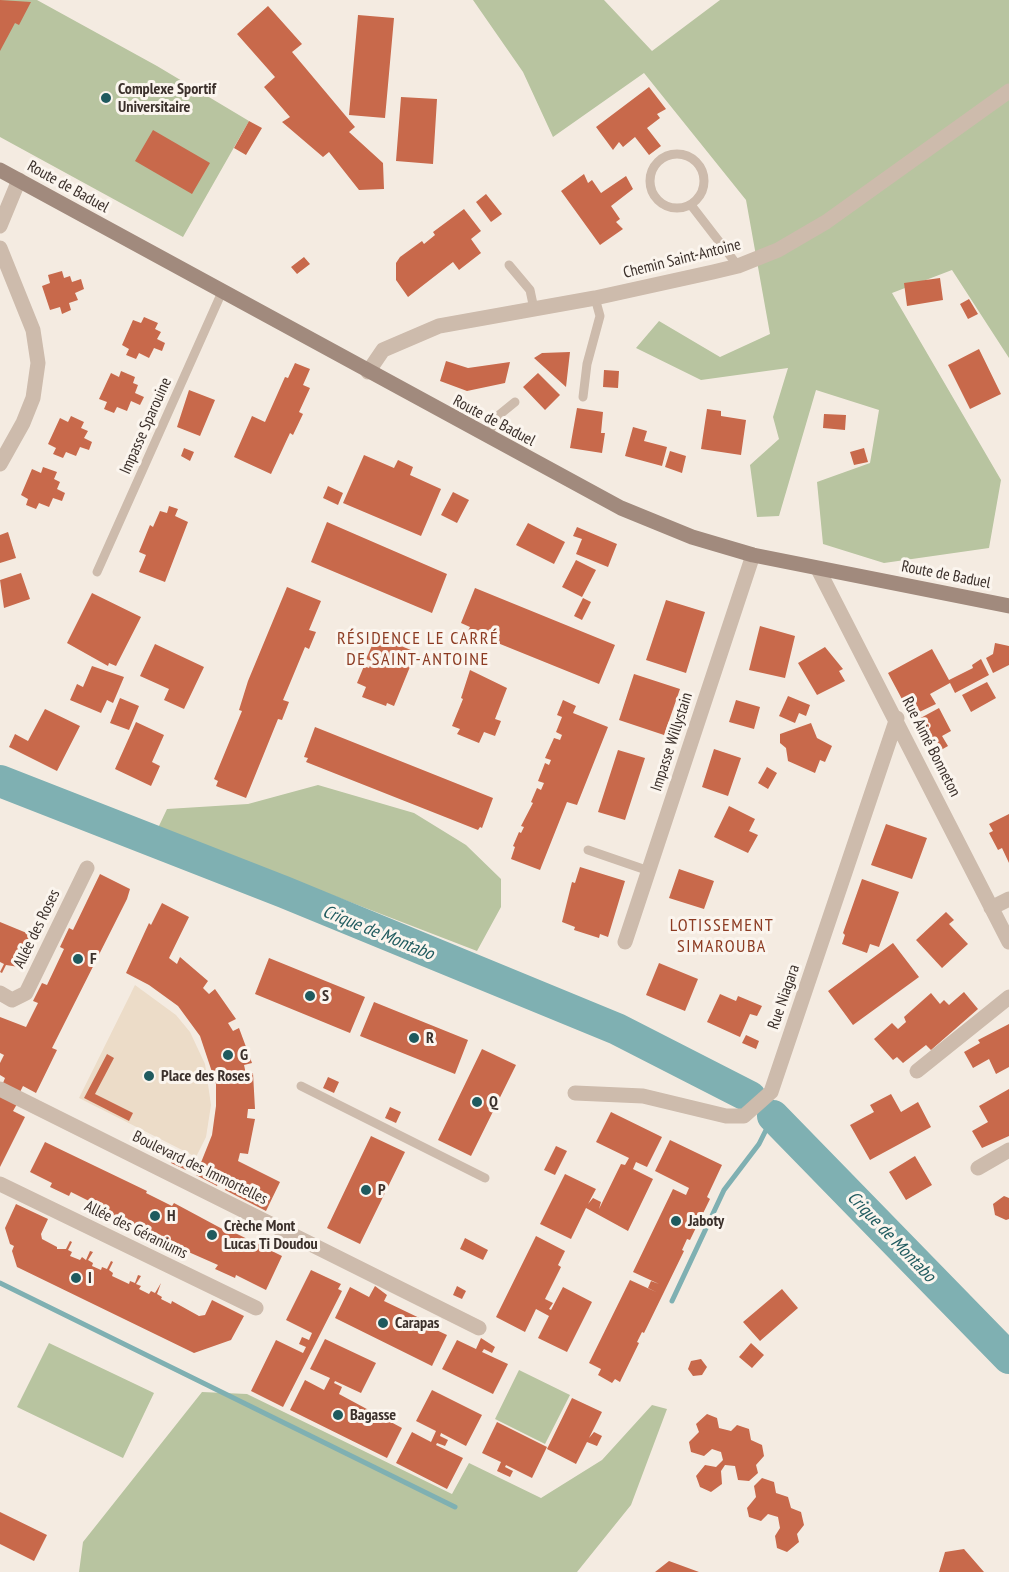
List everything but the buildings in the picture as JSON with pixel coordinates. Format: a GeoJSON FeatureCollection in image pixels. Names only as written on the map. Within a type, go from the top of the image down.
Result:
{"type":"FeatureCollection","features":[{"type":"Feature","properties":{"kind":"main road","name":"Route de Baduel"},"geometry":{"type":"LineString","coordinates":[[0,170],[621,508],[692,537],[753,555],[1009,606]]}},
{"type":"Feature","properties":{"kind":"street","name":"Chemin Saint-Antoine"},"geometry":{"type":"LineString","coordinates":[[368,372],[383,350],[439,326],[595,298],[738,266],[778,250],[826,222],[1009,92]]}},
{"type":"Feature","properties":{"kind":"street"},"geometry":{"type":"LineString","coordinates":[[0,225],[19,180]]}},
{"type":"Feature","properties":{"kind":"street"},"geometry":{"type":"LineString","coordinates":[[0,248],[33,330],[38,363],[37,381],[24,423],[0,464]]}},
{"type":"Feature","properties":{"kind":"street","name":"Impasse Willystain"},"geometry":{"type":"LineString","coordinates":[[625,942],[753,555]]}},
{"type":"Feature","properties":{"kind":"street","name":"Rue Aimé Bonneton"},"geometry":{"type":"LineString","coordinates":[[818,569],[897,718],[1009,942]]}},
{"type":"Feature","properties":{"kind":"street","name":"Rue Niagara"},"geometry":{"type":"LineString","coordinates":[[575,1093],[643,1096],[726,1116],[744,1116],[771,1092],[897,718]]}},
{"type":"Feature","properties":{"kind":"street","name":"Allée des Roses"},"geometry":{"type":"LineString","coordinates":[[6,997],[26,993],[87,868]]}},
{"type":"Feature","properties":{"kind":"street"},"geometry":{"type":"LineString","coordinates":[[991,908],[1009,899]]}},
{"type":"Feature","properties":{"kind":"street"},"geometry":{"type":"LineString","coordinates":[[917,1071],[1009,997]]}},
{"type":"Feature","properties":{"kind":"street","name":"Boulevard des Immortelles"},"geometry":{"type":"LineString","coordinates":[[0,1089],[479,1328]]}},
{"type":"Feature","properties":{"kind":"street"},"geometry":{"type":"LineString","coordinates":[[978,1168],[1009,1150]]}},
{"type":"Feature","properties":{"kind":"street","name":"Allée des Géraniums"},"geometry":{"type":"LineString","coordinates":[[0,1184],[256,1308]]}},
{"type":"Feature","properties":{"kind":"lane"},"geometry":{"type":"LineString","coordinates":[[685,154],[700,165],[705,182],[698,199],[691,205],[683,208],[664,206],[652,193],[650,175],[653,166],[667,155],[685,154]]}},
{"type":"Feature","properties":{"kind":"lane"},"geometry":{"type":"LineString","coordinates":[[691,205],[738,266]]}},
{"type":"Feature","properties":{"kind":"lane"},"geometry":{"type":"LineString","coordinates":[[509,264],[530,290],[534,309]]}},
{"type":"Feature","properties":{"kind":"lane","name":"Impasse Sparouine"},"geometry":{"type":"LineString","coordinates":[[97,572],[222,292]]}},
{"type":"Feature","properties":{"kind":"lane"},"geometry":{"type":"LineString","coordinates":[[583,396],[587,364],[600,316],[595,298]]}},
{"type":"Feature","properties":{"kind":"lane"},"geometry":{"type":"LineString","coordinates":[[486,436],[499,415],[515,402]]}},
{"type":"Feature","properties":{"kind":"lane"},"geometry":{"type":"LineString","coordinates":[[588,850],[649,871]]}},
{"type":"Feature","properties":{"kind":"lane"},"geometry":{"type":"LineString","coordinates":[[301,1086],[485,1178]]}},
{"type":"Feature","properties":{"kind":"green space","name":"Complexe Sportif Universitaire"},"geometry":{"type":"Polygon","coordinates":[[[0,0],[37,0],[157,66],[249,121],[183,237],[0,137],[0,0]]]}},
{"type":"Feature","properties":{"kind":"green space"},"geometry":{"type":"Polygon","coordinates":[[[473,0],[604,0],[652,51],[720,0],[1009,0],[1009,358],[952,270],[892,293],[1001,480],[989,548],[884,563],[823,544],[817,482],[870,463],[879,410],[816,390],[779,516],[757,517],[750,465],[779,439],[773,417],[788,368],[701,380],[636,348],[659,321],[720,357],[770,334],[746,200],[644,73],[553,137],[523,72],[473,0]]]}},
{"type":"Feature","properties":{"kind":"green space"},"geometry":{"type":"Polygon","coordinates":[[[318,785],[414,813],[466,845],[501,879],[501,907],[477,951],[158,828],[167,809],[248,804],[318,785]]]}},
{"type":"Feature","properties":{"kind":"green space"},"geometry":{"type":"Polygon","coordinates":[[[49,1343],[154,1393],[123,1458],[17,1407],[49,1343]]]}},
{"type":"Feature","properties":{"kind":"green space"},"geometry":{"type":"Polygon","coordinates":[[[519,1370],[570,1395],[545,1444],[495,1419],[519,1370]]]}},
{"type":"Feature","properties":{"kind":"green space"},"geometry":{"type":"Polygon","coordinates":[[[202,1392],[247,1394],[452,1494],[469,1463],[541,1498],[602,1460],[652,1405],[667,1409],[631,1505],[577,1572],[79,1572],[83,1542],[202,1392]]]}},
{"type":"Feature","properties":{"kind":"shaded area","name":"Place des Roses"},"geometry":{"type":"Polygon","coordinates":[[[135,985],[176,1015],[190,1032],[205,1064],[211,1105],[206,1137],[196,1157],[79,1098],[135,985]]]}},
{"type":"Feature","properties":{"kind":"waterway","name":"Crique de Montabo"},"geometry":{"type":"LineString","coordinates":[[0,781],[284,892],[617,1029],[750,1097]]}},
{"type":"Feature","properties":{"kind":"waterway"},"geometry":{"type":"LineString","coordinates":[[672,1301],[724,1190],[759,1144],[773,1116]]}},
{"type":"Feature","properties":{"kind":"waterway","name":"Crique de Montabo"},"geometry":{"type":"LineString","coordinates":[[773,1116],[1009,1358]]}},
{"type":"Feature","properties":{"kind":"waterway"},"geometry":{"type":"LineString","coordinates":[[0,1283],[455,1507]]}},
{"type":"Feature","properties":{"kind":"place","name":"Complexe Sportif Universitaire"},"geometry":{"type":"Point","coordinates":[106,98]}},
{"type":"Feature","properties":{"kind":"place","name":"F"},"geometry":{"type":"Point","coordinates":[78,959]}},
{"type":"Feature","properties":{"kind":"place","name":"S"},"geometry":{"type":"Point","coordinates":[310,996]}},
{"type":"Feature","properties":{"kind":"place","name":"R"},"geometry":{"type":"Point","coordinates":[414,1038]}},
{"type":"Feature","properties":{"kind":"place","name":"G"},"geometry":{"type":"Point","coordinates":[228,1055]}},
{"type":"Feature","properties":{"kind":"place","name":"Place des Roses"},"geometry":{"type":"Point","coordinates":[149,1076]}},
{"type":"Feature","properties":{"kind":"place","name":"Q"},"geometry":{"type":"Point","coordinates":[477,1102]}},
{"type":"Feature","properties":{"kind":"place","name":"P"},"geometry":{"type":"Point","coordinates":[366,1190]}},
{"type":"Feature","properties":{"kind":"place","name":"H"},"geometry":{"type":"Point","coordinates":[155,1216]}},
{"type":"Feature","properties":{"kind":"place","name":"Jaboty"},"geometry":{"type":"Point","coordinates":[676,1221]}},
{"type":"Feature","properties":{"kind":"place","name":"Crèche Mont Lucas Ti Doudou"},"geometry":{"type":"Point","coordinates":[212,1235]}},
{"type":"Feature","properties":{"kind":"place","name":"I"},"geometry":{"type":"Point","coordinates":[76,1278]}},
{"type":"Feature","properties":{"kind":"place","name":"Carapas"},"geometry":{"type":"Point","coordinates":[383,1323]}},
{"type":"Feature","properties":{"kind":"place","name":"Bagasse"},"geometry":{"type":"Point","coordinates":[338,1415]}},
{"type":"Feature","properties":{"kind":"district","name":"RÉSIDENCE LE CARRÉ DE SAINT-ANTOINE"},"geometry":{"type":"Point","coordinates":[418,649]}},
{"type":"Feature","properties":{"kind":"district","name":"LOTISSEMENT SIMAROUBA"},"geometry":{"type":"Point","coordinates":[722,936]}}]}
